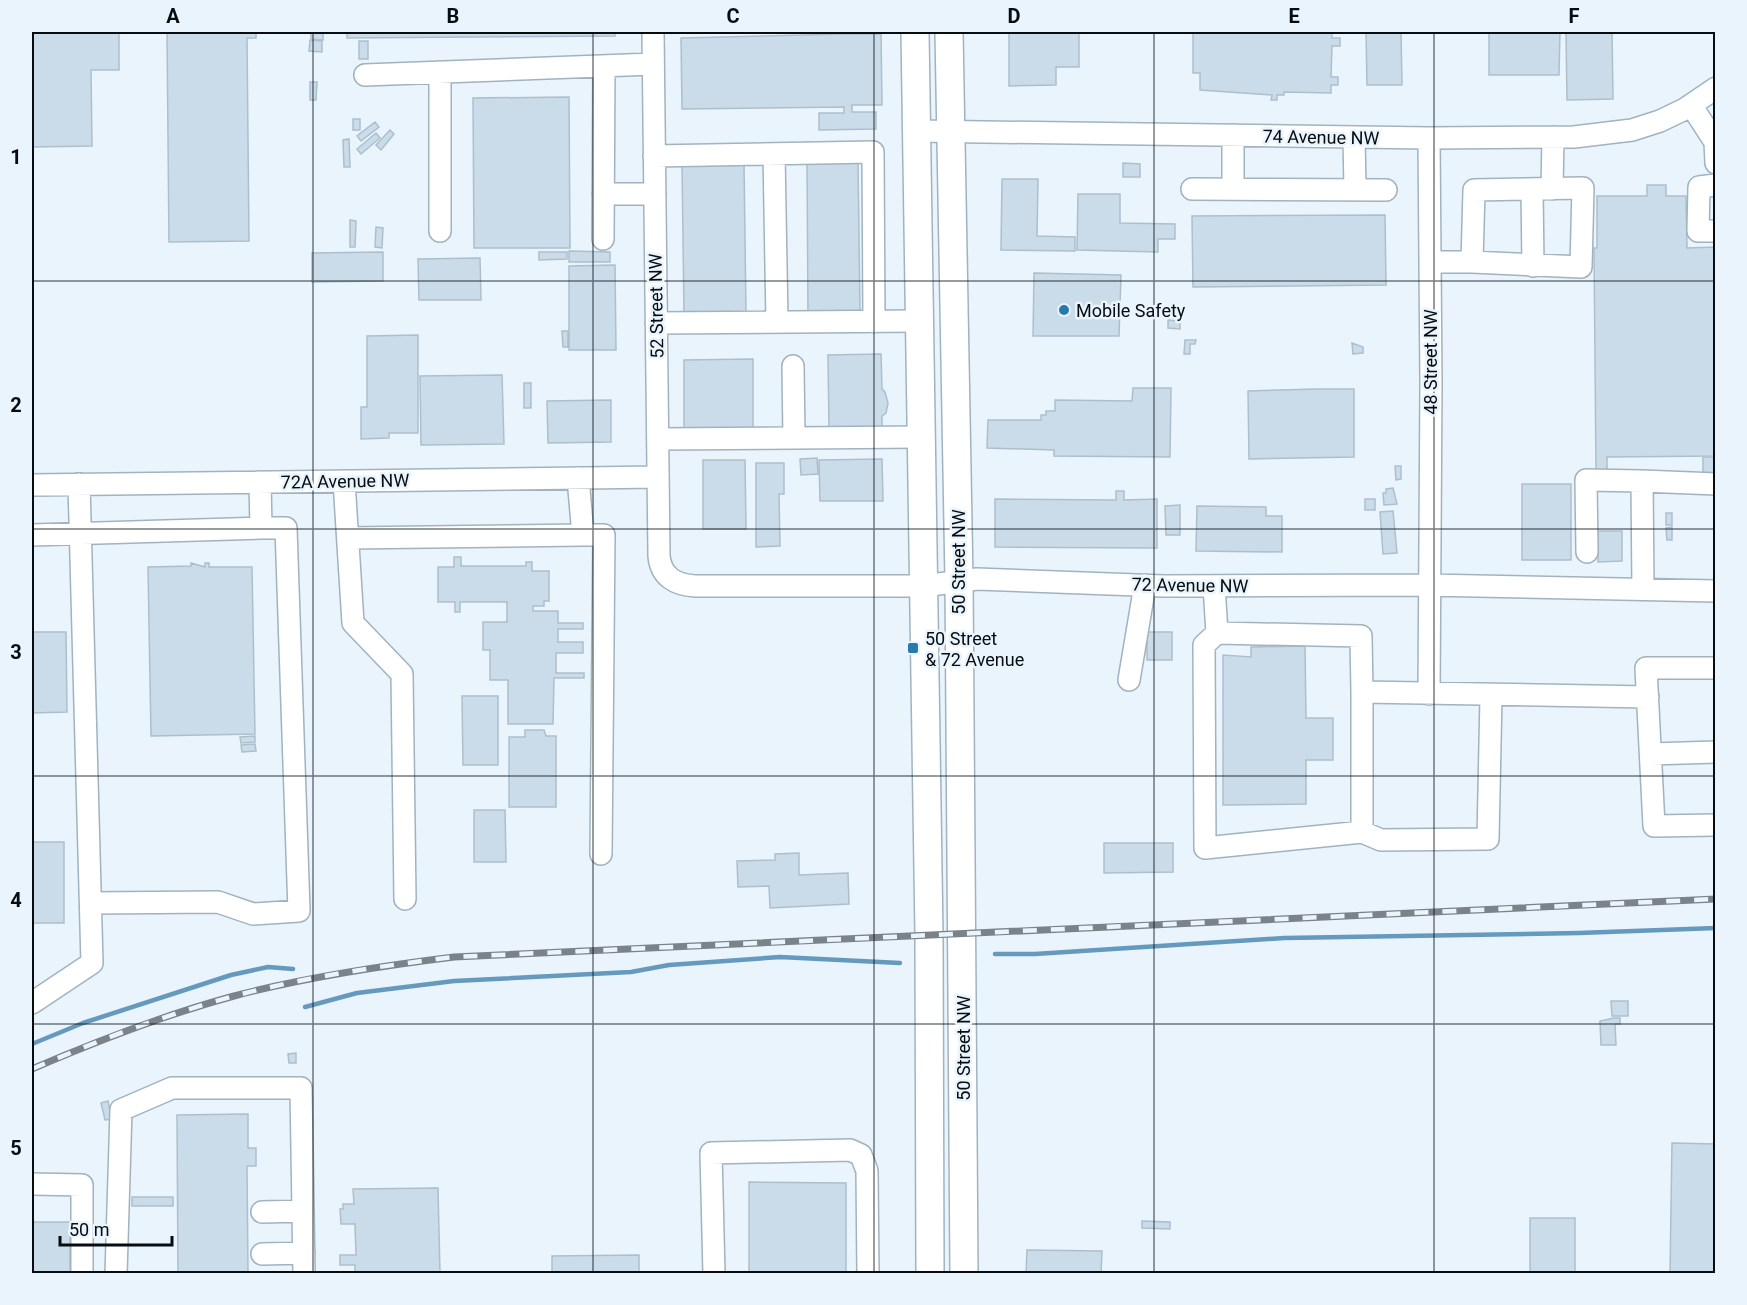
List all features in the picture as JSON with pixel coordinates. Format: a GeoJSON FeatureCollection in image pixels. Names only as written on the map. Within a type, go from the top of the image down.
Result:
{"type":"FeatureCollection","features":[{"type":"Feature","properties":{"kind":"main road","name":"50 Street NW"},"geometry":{"type":"LineString","coordinates":[[915,32],[929,935],[930,1274]]}},
{"type":"Feature","properties":{"kind":"main road","name":"50 Street NW"},"geometry":{"type":"LineString","coordinates":[[949,32],[959,580],[964,1274]]}},
{"type":"Feature","properties":{"kind":"street","name":"52 Street NW"},"geometry":{"type":"LineString","coordinates":[[653,32],[660,563],[668,577]]}},
{"type":"Feature","properties":{"kind":"street"},"geometry":{"type":"LineString","coordinates":[[365,75],[653,64]]}},
{"type":"Feature","properties":{"kind":"street"},"geometry":{"type":"LineString","coordinates":[[603,238],[604,66]]}},
{"type":"Feature","properties":{"kind":"street"},"geometry":{"type":"LineString","coordinates":[[440,72],[440,231]]}},
{"type":"Feature","properties":{"kind":"street","name":"74 Avenue NW"},"geometry":{"type":"LineString","coordinates":[[916,131],[1553,138],[1604,135],[1632,130],[1660,121],[1691,105],[1716,88]]}},
{"type":"Feature","properties":{"kind":"street"},"geometry":{"type":"LineString","coordinates":[[1691,105],[1715,142],[1716,164]]}},
{"type":"Feature","properties":{"kind":"street"},"geometry":{"type":"LineString","coordinates":[[1233,135],[1233,189]]}},
{"type":"Feature","properties":{"kind":"street"},"geometry":{"type":"LineString","coordinates":[[1354,137],[1355,189]]}},
{"type":"Feature","properties":{"kind":"street","name":"48 Street NW"},"geometry":{"type":"LineString","coordinates":[[1429,138],[1429,694]]}},
{"type":"Feature","properties":{"kind":"street"},"geometry":{"type":"LineString","coordinates":[[1533,266],[1542,189],[1553,138]]}},
{"type":"Feature","properties":{"kind":"street"},"geometry":{"type":"LineString","coordinates":[[654,156],[873,152],[874,322]]}},
{"type":"Feature","properties":{"kind":"street"},"geometry":{"type":"LineString","coordinates":[[774,154],[777,322]]}},
{"type":"Feature","properties":{"kind":"street"},"geometry":{"type":"LineString","coordinates":[[1716,185],[1699,187],[1698,231],[1716,231]]}},
{"type":"Feature","properties":{"kind":"street"},"geometry":{"type":"LineString","coordinates":[[1192,189],[1386,189]]}},
{"type":"Feature","properties":{"kind":"street"},"geometry":{"type":"LineString","coordinates":[[1430,262],[1581,267],[1583,189],[1474,190],[1472,262]]}},
{"type":"Feature","properties":{"kind":"street"},"geometry":{"type":"LineString","coordinates":[[603,194],[655,194]]}},
{"type":"Feature","properties":{"kind":"street"},"geometry":{"type":"LineString","coordinates":[[656,323],[919,321]]}},
{"type":"Feature","properties":{"kind":"street"},"geometry":{"type":"LineString","coordinates":[[793,366],[794,438]]}},
{"type":"Feature","properties":{"kind":"street"},"geometry":{"type":"LineString","coordinates":[[658,439],[921,437]]}},
{"type":"Feature","properties":{"kind":"street","name":"72A Avenue NW"},"geometry":{"type":"LineString","coordinates":[[32,485],[658,477]]}},
{"type":"Feature","properties":{"kind":"street"},"geometry":{"type":"LineString","coordinates":[[578,478],[583,535]]}},
{"type":"Feature","properties":{"kind":"street"},"geometry":{"type":"LineString","coordinates":[[1587,552],[1586,480],[1716,484]]}},
{"type":"Feature","properties":{"kind":"street"},"geometry":{"type":"LineString","coordinates":[[344,481],[353,623],[402,674],[405,899]]}},
{"type":"Feature","properties":{"kind":"street"},"geometry":{"type":"LineString","coordinates":[[1642,481],[1643,589]]}},
{"type":"Feature","properties":{"kind":"street"},"geometry":{"type":"LineString","coordinates":[[260,482],[261,528]]}},
{"type":"Feature","properties":{"kind":"street"},"geometry":{"type":"LineString","coordinates":[[32,1003],[92,963],[79,484]]}},
{"type":"Feature","properties":{"kind":"street"},"geometry":{"type":"LineString","coordinates":[[32,535],[286,528],[299,911],[253,914],[218,902],[91,903]]}},
{"type":"Feature","properties":{"kind":"street"},"geometry":{"type":"LineString","coordinates":[[348,538],[604,535],[601,855]]}},
{"type":"Feature","properties":{"kind":"street","name":"72 Avenue NW"},"geometry":{"type":"LineString","coordinates":[[668,577],[683,586],[923,586],[959,580],[1145,585],[1428,585],[1716,591]]}},
{"type":"Feature","properties":{"kind":"street"},"geometry":{"type":"LineString","coordinates":[[1129,680],[1145,585]]}},
{"type":"Feature","properties":{"kind":"street"},"geometry":{"type":"LineString","coordinates":[[1214,586],[1217,633]]}},
{"type":"Feature","properties":{"kind":"street"},"geometry":{"type":"LineString","coordinates":[[1362,832],[1360,636],[1217,633],[1204,645],[1205,848],[1362,832],[1381,840],[1488,839],[1491,696]]}},
{"type":"Feature","properties":{"kind":"street"},"geometry":{"type":"LineString","coordinates":[[1716,668],[1646,668],[1654,826],[1716,825]]}},
{"type":"Feature","properties":{"kind":"street"},"geometry":{"type":"LineString","coordinates":[[1362,692],[1648,697]]}},
{"type":"Feature","properties":{"kind":"street"},"geometry":{"type":"LineString","coordinates":[[1651,754],[1716,752]]}},
{"type":"Feature","properties":{"kind":"street"},"geometry":{"type":"LineString","coordinates":[[116,1274],[121,1110],[172,1088],[301,1088],[304,1263],[262,1254]]}},
{"type":"Feature","properties":{"kind":"street"},"geometry":{"type":"LineString","coordinates":[[714,1274],[711,1153],[850,1150],[861,1155],[867,1171],[868,1274]]}},
{"type":"Feature","properties":{"kind":"street"},"geometry":{"type":"LineString","coordinates":[[32,1184],[81,1185],[82,1274]]}},
{"type":"Feature","properties":{"kind":"street"},"geometry":{"type":"LineString","coordinates":[[262,1212],[303,1211]]}},
{"type":"Feature","properties":{"kind":"building"},"geometry":{"type":"Polygon","coordinates":[[[32,32],[119,32],[119,70],[91,70],[92,146],[32,147],[32,32]]]}},
{"type":"Feature","properties":{"kind":"building"},"geometry":{"type":"Polygon","coordinates":[[[167,32],[256,32],[256,38],[247,38],[249,241],[169,242],[167,32]]]}},
{"type":"Feature","properties":{"kind":"building"},"geometry":{"type":"Polygon","coordinates":[[[347,32],[615,32],[615,36],[347,38],[347,32]]]}},
{"type":"Feature","properties":{"kind":"building"},"geometry":{"type":"Polygon","coordinates":[[[1009,32],[1079,32],[1079,67],[1056,67],[1056,85],[1009,86],[1009,32]]]}},
{"type":"Feature","properties":{"kind":"building"},"geometry":{"type":"Polygon","coordinates":[[[1193,32],[1332,32],[1332,38],[1340,38],[1340,46],[1332,46],[1331,77],[1338,77],[1338,85],[1331,85],[1331,93],[1284,92],[1284,95],[1277,95],[1277,100],[1271,100],[1272,95],[1200,90],[1200,73],[1193,73],[1193,32]]]}},
{"type":"Feature","properties":{"kind":"building"},"geometry":{"type":"Polygon","coordinates":[[[1366,32],[1401,32],[1402,85],[1367,85],[1366,32]]]}},
{"type":"Feature","properties":{"kind":"building"},"geometry":{"type":"Polygon","coordinates":[[[1489,32],[1560,32],[1559,75],[1489,75],[1489,32]]]}},
{"type":"Feature","properties":{"kind":"building"},"geometry":{"type":"Polygon","coordinates":[[[1566,32],[1612,32],[1613,99],[1567,100],[1566,32]]]}},
{"type":"Feature","properties":{"kind":"building"},"geometry":{"type":"Polygon","coordinates":[[[311,33],[323,33],[323,40],[311,39],[311,33]]]}},
{"type":"Feature","properties":{"kind":"building"},"geometry":{"type":"Polygon","coordinates":[[[881,34],[882,105],[852,105],[852,112],[876,112],[876,129],[819,130],[819,113],[844,113],[844,107],[682,109],[681,38],[881,34]]]}},
{"type":"Feature","properties":{"kind":"building"},"geometry":{"type":"Polygon","coordinates":[[[310,40],[322,41],[322,52],[309,51],[310,40]]]}},
{"type":"Feature","properties":{"kind":"building"},"geometry":{"type":"Polygon","coordinates":[[[359,41],[368,41],[368,59],[359,59],[359,41]]]}},
{"type":"Feature","properties":{"kind":"building"},"geometry":{"type":"Polygon","coordinates":[[[310,82],[317,82],[316,100],[310,100],[310,82]]]}},
{"type":"Feature","properties":{"kind":"building"},"geometry":{"type":"Polygon","coordinates":[[[569,97],[570,248],[474,248],[473,98],[569,97]]]}},
{"type":"Feature","properties":{"kind":"building"},"geometry":{"type":"Polygon","coordinates":[[[353,119],[360,119],[360,130],[353,130],[353,119]]]}},
{"type":"Feature","properties":{"kind":"building"},"geometry":{"type":"Polygon","coordinates":[[[375,122],[379,127],[361,141],[357,136],[375,122]]]}},
{"type":"Feature","properties":{"kind":"building"},"geometry":{"type":"Polygon","coordinates":[[[390,130],[394,134],[381,150],[376,145],[390,130]]]}},
{"type":"Feature","properties":{"kind":"building"},"geometry":{"type":"Polygon","coordinates":[[[376,133],[380,138],[361,154],[357,149],[376,133]]]}},
{"type":"Feature","properties":{"kind":"building"},"geometry":{"type":"Polygon","coordinates":[[[349,139],[350,167],[344,167],[343,140],[349,139]]]}},
{"type":"Feature","properties":{"kind":"building"},"geometry":{"type":"Polygon","coordinates":[[[858,161],[860,313],[808,314],[807,162],[858,161]]]}},
{"type":"Feature","properties":{"kind":"building"},"geometry":{"type":"Polygon","coordinates":[[[744,162],[746,314],[684,315],[682,163],[744,162]]]}},
{"type":"Feature","properties":{"kind":"building"},"geometry":{"type":"Polygon","coordinates":[[[1123,163],[1140,164],[1140,177],[1123,177],[1123,163]]]}},
{"type":"Feature","properties":{"kind":"building"},"geometry":{"type":"Polygon","coordinates":[[[1002,179],[1038,179],[1037,236],[1075,237],[1075,251],[1001,250],[1002,179]]]}},
{"type":"Feature","properties":{"kind":"building"},"geometry":{"type":"Polygon","coordinates":[[[1647,185],[1666,185],[1666,196],[1686,196],[1687,248],[1716,247],[1716,456],[1607,457],[1607,470],[1596,470],[1594,248],[1597,248],[1597,196],[1647,196],[1647,185]]]}},
{"type":"Feature","properties":{"kind":"building"},"geometry":{"type":"Polygon","coordinates":[[[1078,194],[1120,194],[1120,223],[1175,224],[1175,239],[1158,239],[1158,252],[1077,250],[1078,194]]]}},
{"type":"Feature","properties":{"kind":"building"},"geometry":{"type":"Polygon","coordinates":[[[1385,215],[1386,285],[1193,287],[1192,216],[1385,215]]]}},
{"type":"Feature","properties":{"kind":"building"},"geometry":{"type":"Polygon","coordinates":[[[350,220],[356,221],[355,247],[350,247],[350,220]]]}},
{"type":"Feature","properties":{"kind":"building"},"geometry":{"type":"Polygon","coordinates":[[[376,227],[383,228],[382,248],[375,247],[376,227]]]}},
{"type":"Feature","properties":{"kind":"building"},"geometry":{"type":"Polygon","coordinates":[[[569,251],[610,252],[610,262],[569,262],[569,251]]]}},
{"type":"Feature","properties":{"kind":"building"},"geometry":{"type":"Polygon","coordinates":[[[383,252],[383,281],[312,282],[312,253],[383,252]]]}},
{"type":"Feature","properties":{"kind":"building"},"geometry":{"type":"Polygon","coordinates":[[[539,252],[567,252],[567,259],[539,260],[539,252]]]}},
{"type":"Feature","properties":{"kind":"building"},"geometry":{"type":"Polygon","coordinates":[[[480,258],[481,300],[419,300],[418,259],[480,258]]]}},
{"type":"Feature","properties":{"kind":"building"},"geometry":{"type":"Polygon","coordinates":[[[615,265],[616,350],[569,350],[569,266],[615,265]]]}},
{"type":"Feature","properties":{"kind":"building"},"geometry":{"type":"Polygon","coordinates":[[[1034,273],[1121,275],[1119,336],[1033,336],[1034,273]]]}},
{"type":"Feature","properties":{"kind":"building"},"geometry":{"type":"Polygon","coordinates":[[[1168,320],[1180,321],[1180,329],[1168,328],[1168,320]]]}},
{"type":"Feature","properties":{"kind":"building"},"geometry":{"type":"Polygon","coordinates":[[[562,331],[568,331],[568,347],[563,347],[562,331]]]}},
{"type":"Feature","properties":{"kind":"building"},"geometry":{"type":"Polygon","coordinates":[[[418,335],[418,433],[389,433],[389,438],[361,439],[361,407],[367,407],[367,336],[418,335]]]}},
{"type":"Feature","properties":{"kind":"building"},"geometry":{"type":"Polygon","coordinates":[[[1185,340],[1196,340],[1195,344],[1190,344],[1190,354],[1184,354],[1185,340]]]}},
{"type":"Feature","properties":{"kind":"building"},"geometry":{"type":"Polygon","coordinates":[[[1352,343],[1363,347],[1363,353],[1353,354],[1352,343]]]}},
{"type":"Feature","properties":{"kind":"building"},"geometry":{"type":"Polygon","coordinates":[[[881,354],[882,389],[888,403],[886,413],[882,416],[882,430],[829,430],[828,355],[881,354]]]}},
{"type":"Feature","properties":{"kind":"building"},"geometry":{"type":"Polygon","coordinates":[[[753,359],[753,432],[684,432],[684,360],[753,359]]]}},
{"type":"Feature","properties":{"kind":"building"},"geometry":{"type":"Polygon","coordinates":[[[502,375],[504,444],[421,445],[420,376],[502,375]]]}},
{"type":"Feature","properties":{"kind":"building"},"geometry":{"type":"Polygon","coordinates":[[[524,383],[531,383],[531,408],[524,408],[524,383]]]}},
{"type":"Feature","properties":{"kind":"building"},"geometry":{"type":"Polygon","coordinates":[[[1133,388],[1171,388],[1170,457],[1054,456],[1054,450],[987,448],[988,420],[1041,420],[1041,415],[1046,415],[1046,411],[1055,411],[1055,400],[1132,401],[1133,388]]]}},
{"type":"Feature","properties":{"kind":"building"},"geometry":{"type":"Polygon","coordinates":[[[1354,389],[1354,457],[1249,459],[1248,391],[1354,389]]]}},
{"type":"Feature","properties":{"kind":"building"},"geometry":{"type":"Polygon","coordinates":[[[611,400],[611,442],[548,443],[547,401],[611,400]]]}},
{"type":"Feature","properties":{"kind":"building"},"geometry":{"type":"Polygon","coordinates":[[[1703,457],[1716,457],[1716,476],[1703,476],[1703,457]]]}},
{"type":"Feature","properties":{"kind":"building"},"geometry":{"type":"Polygon","coordinates":[[[817,458],[818,474],[801,475],[800,459],[817,458]]]}},
{"type":"Feature","properties":{"kind":"building"},"geometry":{"type":"Polygon","coordinates":[[[882,459],[883,501],[820,501],[819,460],[882,459]]]}},
{"type":"Feature","properties":{"kind":"building"},"geometry":{"type":"Polygon","coordinates":[[[703,460],[745,460],[746,529],[703,529],[703,460]]]}},
{"type":"Feature","properties":{"kind":"building"},"geometry":{"type":"Polygon","coordinates":[[[756,463],[784,463],[784,494],[779,494],[780,546],[756,547],[756,463]]]}},
{"type":"Feature","properties":{"kind":"building"},"geometry":{"type":"Polygon","coordinates":[[[1395,466],[1401,466],[1401,479],[1396,480],[1395,466]]]}},
{"type":"Feature","properties":{"kind":"building"},"geometry":{"type":"Polygon","coordinates":[[[1522,484],[1571,484],[1571,560],[1522,560],[1522,484]]]}},
{"type":"Feature","properties":{"kind":"building"},"geometry":{"type":"Polygon","coordinates":[[[1393,488],[1397,504],[1384,505],[1383,493],[1386,493],[1386,489],[1393,488]]]}},
{"type":"Feature","properties":{"kind":"building"},"geometry":{"type":"Polygon","coordinates":[[[1116,491],[1124,491],[1124,500],[1157,499],[1157,548],[995,547],[995,499],[1116,500],[1116,491]]]}},
{"type":"Feature","properties":{"kind":"building"},"geometry":{"type":"Polygon","coordinates":[[[1365,499],[1375,499],[1375,510],[1365,510],[1365,499]]]}},
{"type":"Feature","properties":{"kind":"building"},"geometry":{"type":"Polygon","coordinates":[[[1180,505],[1180,535],[1166,535],[1165,506],[1180,505]]]}},
{"type":"Feature","properties":{"kind":"building"},"geometry":{"type":"Polygon","coordinates":[[[1197,506],[1266,507],[1266,516],[1282,516],[1282,552],[1196,551],[1197,506]]]}},
{"type":"Feature","properties":{"kind":"building"},"geometry":{"type":"Polygon","coordinates":[[[1393,511],[1397,553],[1383,554],[1380,512],[1393,511]]]}},
{"type":"Feature","properties":{"kind":"building"},"geometry":{"type":"Polygon","coordinates":[[[1666,513],[1672,513],[1672,525],[1666,525],[1666,513]]]}},
{"type":"Feature","properties":{"kind":"building"},"geometry":{"type":"Polygon","coordinates":[[[1672,527],[1672,540],[1667,540],[1666,528],[1672,527]]]}},
{"type":"Feature","properties":{"kind":"building"},"geometry":{"type":"Polygon","coordinates":[[[1598,531],[1622,531],[1622,561],[1598,562],[1598,531]]]}},
{"type":"Feature","properties":{"kind":"building"},"geometry":{"type":"Polygon","coordinates":[[[454,557],[461,557],[461,566],[526,566],[526,562],[532,562],[532,571],[549,571],[549,601],[544,601],[544,606],[533,606],[533,611],[558,611],[558,623],[583,623],[583,629],[558,629],[558,642],[583,642],[583,653],[556,653],[556,673],[584,673],[584,678],[554,678],[553,724],[508,724],[508,680],[490,680],[490,650],[483,650],[483,622],[507,622],[507,602],[460,602],[460,612],[455,612],[455,602],[438,602],[438,567],[454,567],[454,557]]]}},
{"type":"Feature","properties":{"kind":"building"},"geometry":{"type":"Polygon","coordinates":[[[191,563],[205,567],[205,563],[209,563],[209,567],[252,567],[255,734],[151,736],[148,567],[191,566],[191,563]]]}},
{"type":"Feature","properties":{"kind":"building"},"geometry":{"type":"Polygon","coordinates":[[[32,632],[66,632],[67,712],[32,713],[32,632]]]}},
{"type":"Feature","properties":{"kind":"building"},"geometry":{"type":"Polygon","coordinates":[[[1147,632],[1172,632],[1172,660],[1147,660],[1147,632]]]}},
{"type":"Feature","properties":{"kind":"building"},"geometry":{"type":"Polygon","coordinates":[[[1305,646],[1306,718],[1333,718],[1333,760],[1306,760],[1306,804],[1223,805],[1223,655],[1251,657],[1251,647],[1305,646]]]}},
{"type":"Feature","properties":{"kind":"building"},"geometry":{"type":"Polygon","coordinates":[[[462,696],[498,696],[498,765],[463,765],[462,696]]]}},
{"type":"Feature","properties":{"kind":"building"},"geometry":{"type":"Polygon","coordinates":[[[525,730],[544,730],[546,736],[556,736],[556,807],[509,807],[509,737],[525,737],[525,730]]]}},
{"type":"Feature","properties":{"kind":"building"},"geometry":{"type":"Polygon","coordinates":[[[255,736],[255,742],[241,743],[240,737],[255,736]]]}},
{"type":"Feature","properties":{"kind":"building"},"geometry":{"type":"Polygon","coordinates":[[[255,744],[256,751],[242,752],[241,745],[255,744]]]}},
{"type":"Feature","properties":{"kind":"building"},"geometry":{"type":"Polygon","coordinates":[[[474,810],[505,810],[506,862],[474,862],[474,810]]]}},
{"type":"Feature","properties":{"kind":"building"},"geometry":{"type":"Polygon","coordinates":[[[32,842],[64,842],[64,923],[32,923],[32,842]]]}},
{"type":"Feature","properties":{"kind":"building"},"geometry":{"type":"Polygon","coordinates":[[[1104,843],[1173,843],[1173,872],[1104,873],[1104,843]]]}},
{"type":"Feature","properties":{"kind":"building"},"geometry":{"type":"Polygon","coordinates":[[[799,853],[799,875],[848,873],[849,904],[770,908],[769,886],[738,887],[737,861],[775,860],[775,854],[799,853]]]}},
{"type":"Feature","properties":{"kind":"building"},"geometry":{"type":"Polygon","coordinates":[[[1611,1001],[1628,1001],[1628,1016],[1612,1016],[1611,1001]]]}},
{"type":"Feature","properties":{"kind":"building"},"geometry":{"type":"Polygon","coordinates":[[[1620,1018],[1620,1024],[1615,1024],[1616,1045],[1601,1045],[1600,1021],[1620,1018]]]}},
{"type":"Feature","properties":{"kind":"building"},"geometry":{"type":"Polygon","coordinates":[[[296,1053],[296,1063],[289,1063],[288,1054],[296,1053]]]}},
{"type":"Feature","properties":{"kind":"building"},"geometry":{"type":"Polygon","coordinates":[[[108,1101],[112,1119],[105,1120],[101,1103],[108,1101]]]}},
{"type":"Feature","properties":{"kind":"building"},"geometry":{"type":"Polygon","coordinates":[[[248,1114],[248,1148],[256,1148],[256,1166],[247,1166],[248,1274],[178,1274],[177,1115],[248,1114]]]}},
{"type":"Feature","properties":{"kind":"building"},"geometry":{"type":"Polygon","coordinates":[[[1672,1143],[1716,1144],[1716,1274],[1670,1274],[1672,1143]]]}},
{"type":"Feature","properties":{"kind":"building"},"geometry":{"type":"Polygon","coordinates":[[[749,1182],[846,1183],[846,1274],[749,1274],[749,1182]]]}},
{"type":"Feature","properties":{"kind":"building"},"geometry":{"type":"Polygon","coordinates":[[[438,1188],[440,1274],[355,1274],[355,1265],[340,1265],[340,1255],[356,1255],[355,1224],[341,1224],[340,1209],[343,1209],[343,1204],[354,1204],[353,1189],[438,1188]]]}},
{"type":"Feature","properties":{"kind":"building"},"geometry":{"type":"Polygon","coordinates":[[[132,1197],[173,1197],[173,1206],[132,1206],[132,1197]]]}},
{"type":"Feature","properties":{"kind":"building"},"geometry":{"type":"Polygon","coordinates":[[[1530,1218],[1575,1218],[1575,1274],[1530,1274],[1530,1218]]]}},
{"type":"Feature","properties":{"kind":"building"},"geometry":{"type":"Polygon","coordinates":[[[1142,1221],[1170,1222],[1170,1229],[1142,1228],[1142,1221]]]}},
{"type":"Feature","properties":{"kind":"building"},"geometry":{"type":"Polygon","coordinates":[[[32,1222],[70,1222],[70,1274],[32,1274],[32,1222]]]}},
{"type":"Feature","properties":{"kind":"building"},"geometry":{"type":"Polygon","coordinates":[[[1027,1250],[1102,1251],[1101,1274],[1026,1274],[1027,1250]]]}},
{"type":"Feature","properties":{"kind":"building"},"geometry":{"type":"Polygon","coordinates":[[[639,1255],[639,1274],[552,1274],[552,1256],[639,1255]]]}},
{"type":"Feature","properties":{"kind":"waterway"},"geometry":{"type":"LineString","coordinates":[[995,954],[1035,954],[1284,938],[1579,933],[1716,928]]}},
{"type":"Feature","properties":{"kind":"waterway"},"geometry":{"type":"LineString","coordinates":[[305,1007],[357,993],[454,981],[631,972],[669,965],[780,957],[900,963]]}},
{"type":"Feature","properties":{"kind":"waterway"},"geometry":{"type":"LineString","coordinates":[[32,1044],[83,1023],[231,975],[268,967],[293,969]]}},
{"type":"Feature","properties":{"kind":"railway"},"geometry":{"type":"LineString","coordinates":[[32,1069],[131,1029],[234,996],[343,973],[454,957],[1716,899]]}},
{"type":"Feature","properties":{"kind":"place","name":"Mobile Safety"},"geometry":{"type":"Point","coordinates":[1064,310]}},
{"type":"Feature","properties":{"kind":"place","name":"50 Street & 72 Avenue"},"geometry":{"type":"Point","coordinates":[913,648]}}]}
